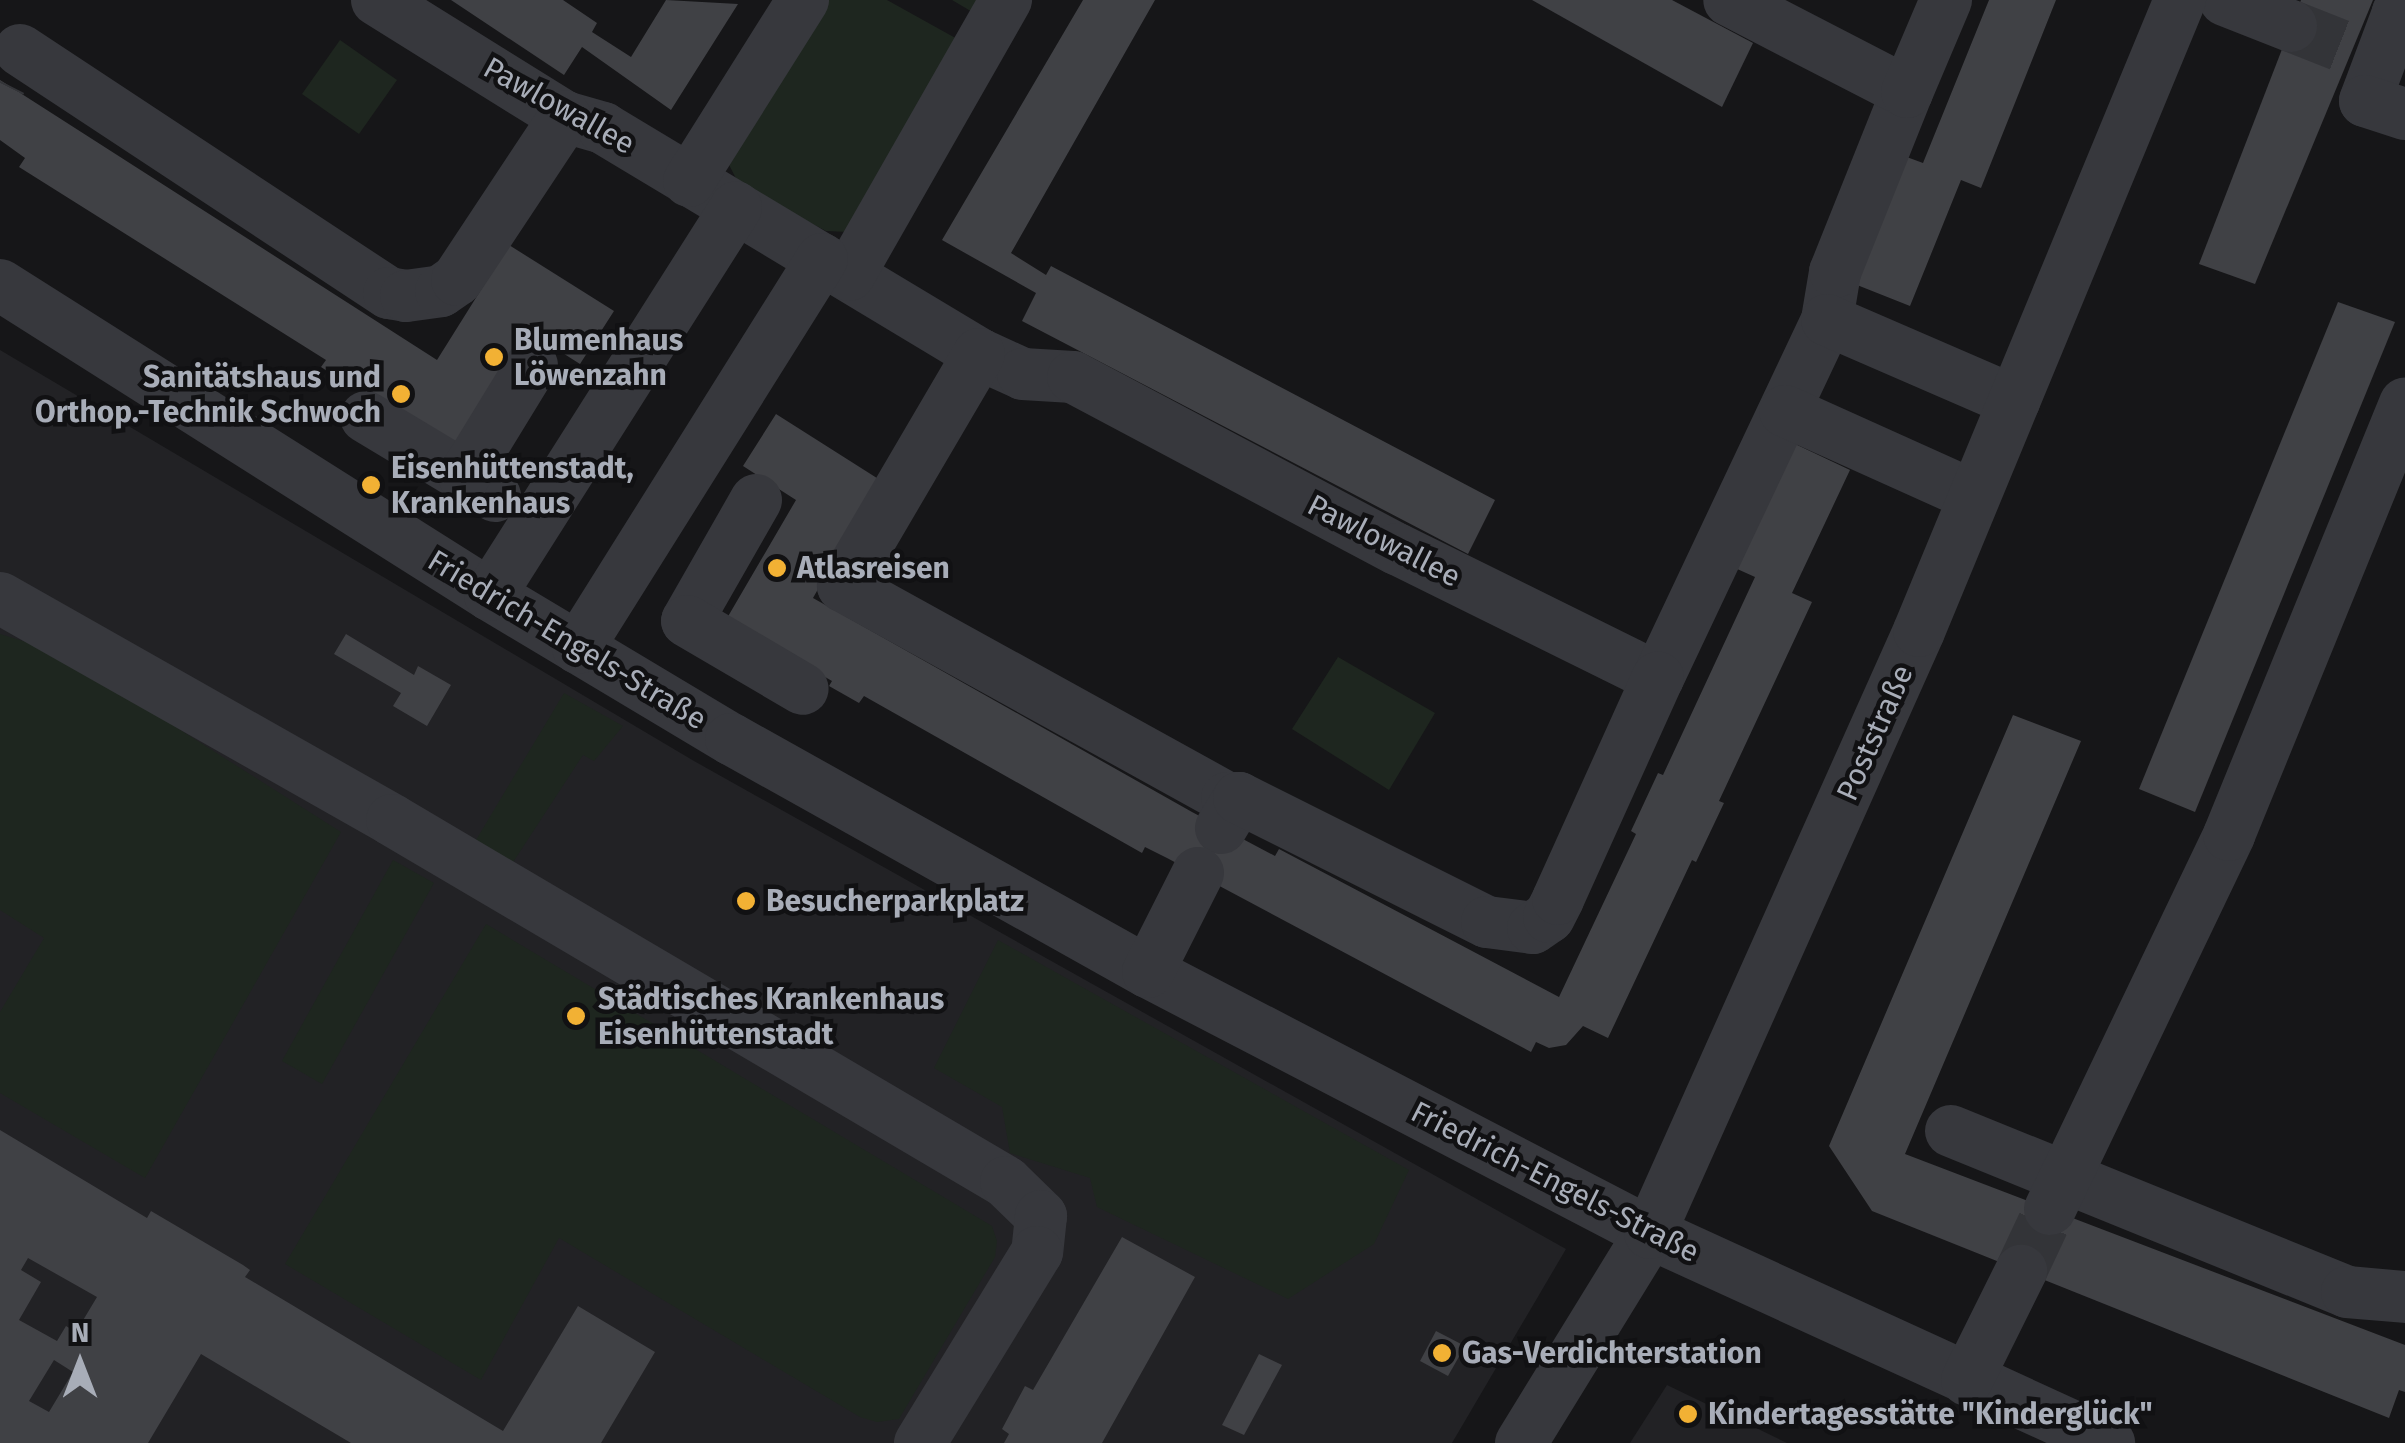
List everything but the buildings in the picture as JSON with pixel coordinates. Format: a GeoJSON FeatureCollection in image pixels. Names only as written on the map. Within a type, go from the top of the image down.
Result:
{"type":"FeatureCollection","features":[{"type":"Feature","properties":{"kind":"street","name":"Pawlowallee"},"geometry":{"type":"LineString","coordinates":[[378,0],[565,116],[602,128],[979,354],[1023,374],[1073,377],[1397,549],[1658,678]]}},
{"type":"Feature","properties":{"kind":"street"},"geometry":{"type":"LineString","coordinates":[[689,180],[803,0]]}},
{"type":"Feature","properties":{"kind":"street"},"geometry":{"type":"LineString","coordinates":[[578,648],[835,267],[1006,0]]}},
{"type":"Feature","properties":{"kind":"street"},"geometry":{"type":"LineString","coordinates":[[1728,0],[1907,92]]}},
{"type":"Feature","properties":{"kind":"street"},"geometry":{"type":"LineString","coordinates":[[979,354],[843,586],[1226,798],[1230,813],[1488,922],[1533,928],[1549,917],[1558,899],[1827,320],[1835,272],[1946,0]]}},
{"type":"Feature","properties":{"kind":"street","name":"Poststraße"},"geometry":{"type":"LineString","coordinates":[[1521,1443],[1650,1233],[1826,844],[2180,0]]}},
{"type":"Feature","properties":{"kind":"street"},"geometry":{"type":"LineString","coordinates":[[2225,0],[2291,26]]}},
{"type":"Feature","properties":{"kind":"street"},"geometry":{"type":"LineString","coordinates":[[2405,16],[2398,13],[2366,56],[2365,101],[2405,114]]}},
{"type":"Feature","properties":{"kind":"street"},"geometry":{"type":"LineString","coordinates":[[7,56],[389,293],[406,296],[441,290],[457,280],[565,116]]}},
{"type":"Feature","properties":{"kind":"street"},"geometry":{"type":"LineString","coordinates":[[490,596],[736,208]]}},
{"type":"Feature","properties":{"kind":"street","name":"Friedrich-Engels-Straße"},"geometry":{"type":"LineString","coordinates":[[0,285],[490,596],[1148,972],[1650,1233],[2109,1443]]}},
{"type":"Feature","properties":{"kind":"street"},"geometry":{"type":"LineString","coordinates":[[1827,320],[2014,401]]}},
{"type":"Feature","properties":{"kind":"street"},"geometry":{"type":"LineString","coordinates":[[366,416],[480,486],[532,365]]}},
{"type":"Feature","properties":{"kind":"street"},"geometry":{"type":"LineString","coordinates":[[2057,1195],[2229,835],[2405,404]]}},
{"type":"Feature","properties":{"kind":"street"},"geometry":{"type":"LineString","coordinates":[[1786,411],[1974,496]]}},
{"type":"Feature","properties":{"kind":"street"},"geometry":{"type":"LineString","coordinates":[[756,500],[687,621],[803,689]]}},
{"type":"Feature","properties":{"kind":"street"},"geometry":{"type":"LineString","coordinates":[[0,598],[392,820],[1006,1182],[1041,1216],[1037,1252],[920,1443]]}},
{"type":"Feature","properties":{"kind":"street"},"geometry":{"type":"LineString","coordinates":[[1148,972],[1198,874]]}},
{"type":"Feature","properties":{"kind":"street"},"geometry":{"type":"LineString","coordinates":[[1951,1131],[2057,1195],[2347,1292],[2405,1297]]}},
{"type":"Feature","properties":{"kind":"street"},"geometry":{"type":"LineString","coordinates":[[1968,1380],[2021,1270]]}},
{"type":"Feature","properties":{"kind":"shaded area"},"geometry":{"type":"Polygon","coordinates":[[[819,0],[887,0],[959,40],[974,13],[952,0],[987,0],[849,232],[826,231],[740,186],[727,161],[819,0]]]}},
{"type":"Feature","properties":{"kind":"shaded area"},"geometry":{"type":"Polygon","coordinates":[[[340,40],[397,80],[359,134],[302,94],[340,40]]]}},
{"type":"Feature","properties":{"kind":"shaded area","name":"Städtisches Krankenhaus Eisenhüttenstadt"},"geometry":{"type":"Polygon","coordinates":[[[0,350],[694,761],[1566,1249],[1452,1443],[0,1443],[0,350]]]}},
{"type":"Feature","properties":{"kind":"shaded area"},"geometry":{"type":"Polygon","coordinates":[[[0,634],[56,651],[341,832],[145,1178],[0,1093],[0,1012],[44,938],[0,910],[0,634]]]}},
{"type":"Feature","properties":{"kind":"shaded area"},"geometry":{"type":"Polygon","coordinates":[[[1338,657],[1435,713],[1389,790],[1292,729],[1338,657]]]}},
{"type":"Feature","properties":{"kind":"shaded area"},"geometry":{"type":"Polygon","coordinates":[[[564,693],[623,726],[594,761],[583,755],[508,870],[473,845],[564,693]]]}},
{"type":"Feature","properties":{"kind":"shaded area"},"geometry":{"type":"Polygon","coordinates":[[[393,860],[434,883],[322,1084],[282,1061],[393,860]]]}},
{"type":"Feature","properties":{"kind":"shaded area"},"geometry":{"type":"Polygon","coordinates":[[[486,924],[992,1226],[997,1241],[995,1257],[899,1419],[877,1422],[860,1417],[559,1238],[481,1380],[285,1264],[486,924]]]}},
{"type":"Feature","properties":{"kind":"shaded area"},"geometry":{"type":"Polygon","coordinates":[[[998,940],[1409,1170],[1374,1244],[1288,1299],[1097,1207],[1090,1178],[1010,1153],[1002,1107],[934,1068],[998,940]]]}},
{"type":"Feature","properties":{"kind":"shaded area","name":"Kindertagesstätte \"Kinderglück\""},"geometry":{"type":"Polygon","coordinates":[[[1667,1385],[1787,1443],[1630,1443],[1667,1385]]]}},
{"type":"Feature","properties":{"kind":"tunnel"},"geometry":{"type":"LineString","coordinates":[[2291,26],[2352,50]]}},
{"type":"Feature","properties":{"kind":"tunnel"},"geometry":{"type":"LineString","coordinates":[[2021,1271],[2050,1209]]}},
{"type":"Feature","properties":{"kind":"place","name":"Blumenhaus Löwenzahn"},"geometry":{"type":"Point","coordinates":[494,357]}},
{"type":"Feature","properties":{"kind":"place","name":"Sanitätshaus und Orthop.-Technik Schwoch"},"geometry":{"type":"Point","coordinates":[401,394]}},
{"type":"Feature","properties":{"kind":"place","name":"Eisenhüttenstadt, Krankenhaus"},"geometry":{"type":"Point","coordinates":[371,485]}},
{"type":"Feature","properties":{"kind":"place","name":"Atlasreisen"},"geometry":{"type":"Point","coordinates":[777,568]}},
{"type":"Feature","properties":{"kind":"place","name":"Besucherparkplatz"},"geometry":{"type":"Point","coordinates":[746,901]}},
{"type":"Feature","properties":{"kind":"place","name":"Städtisches Krankenhaus Eisenhüttenstadt"},"geometry":{"type":"Point","coordinates":[576,1016]}},
{"type":"Feature","properties":{"kind":"place","name":"Gas-Verdichterstation"},"geometry":{"type":"Point","coordinates":[1442,1353]}},
{"type":"Feature","properties":{"kind":"place","name":"Kindertagesstätte \"Kinderglück\""},"geometry":{"type":"Point","coordinates":[1688,1414]}}]}
